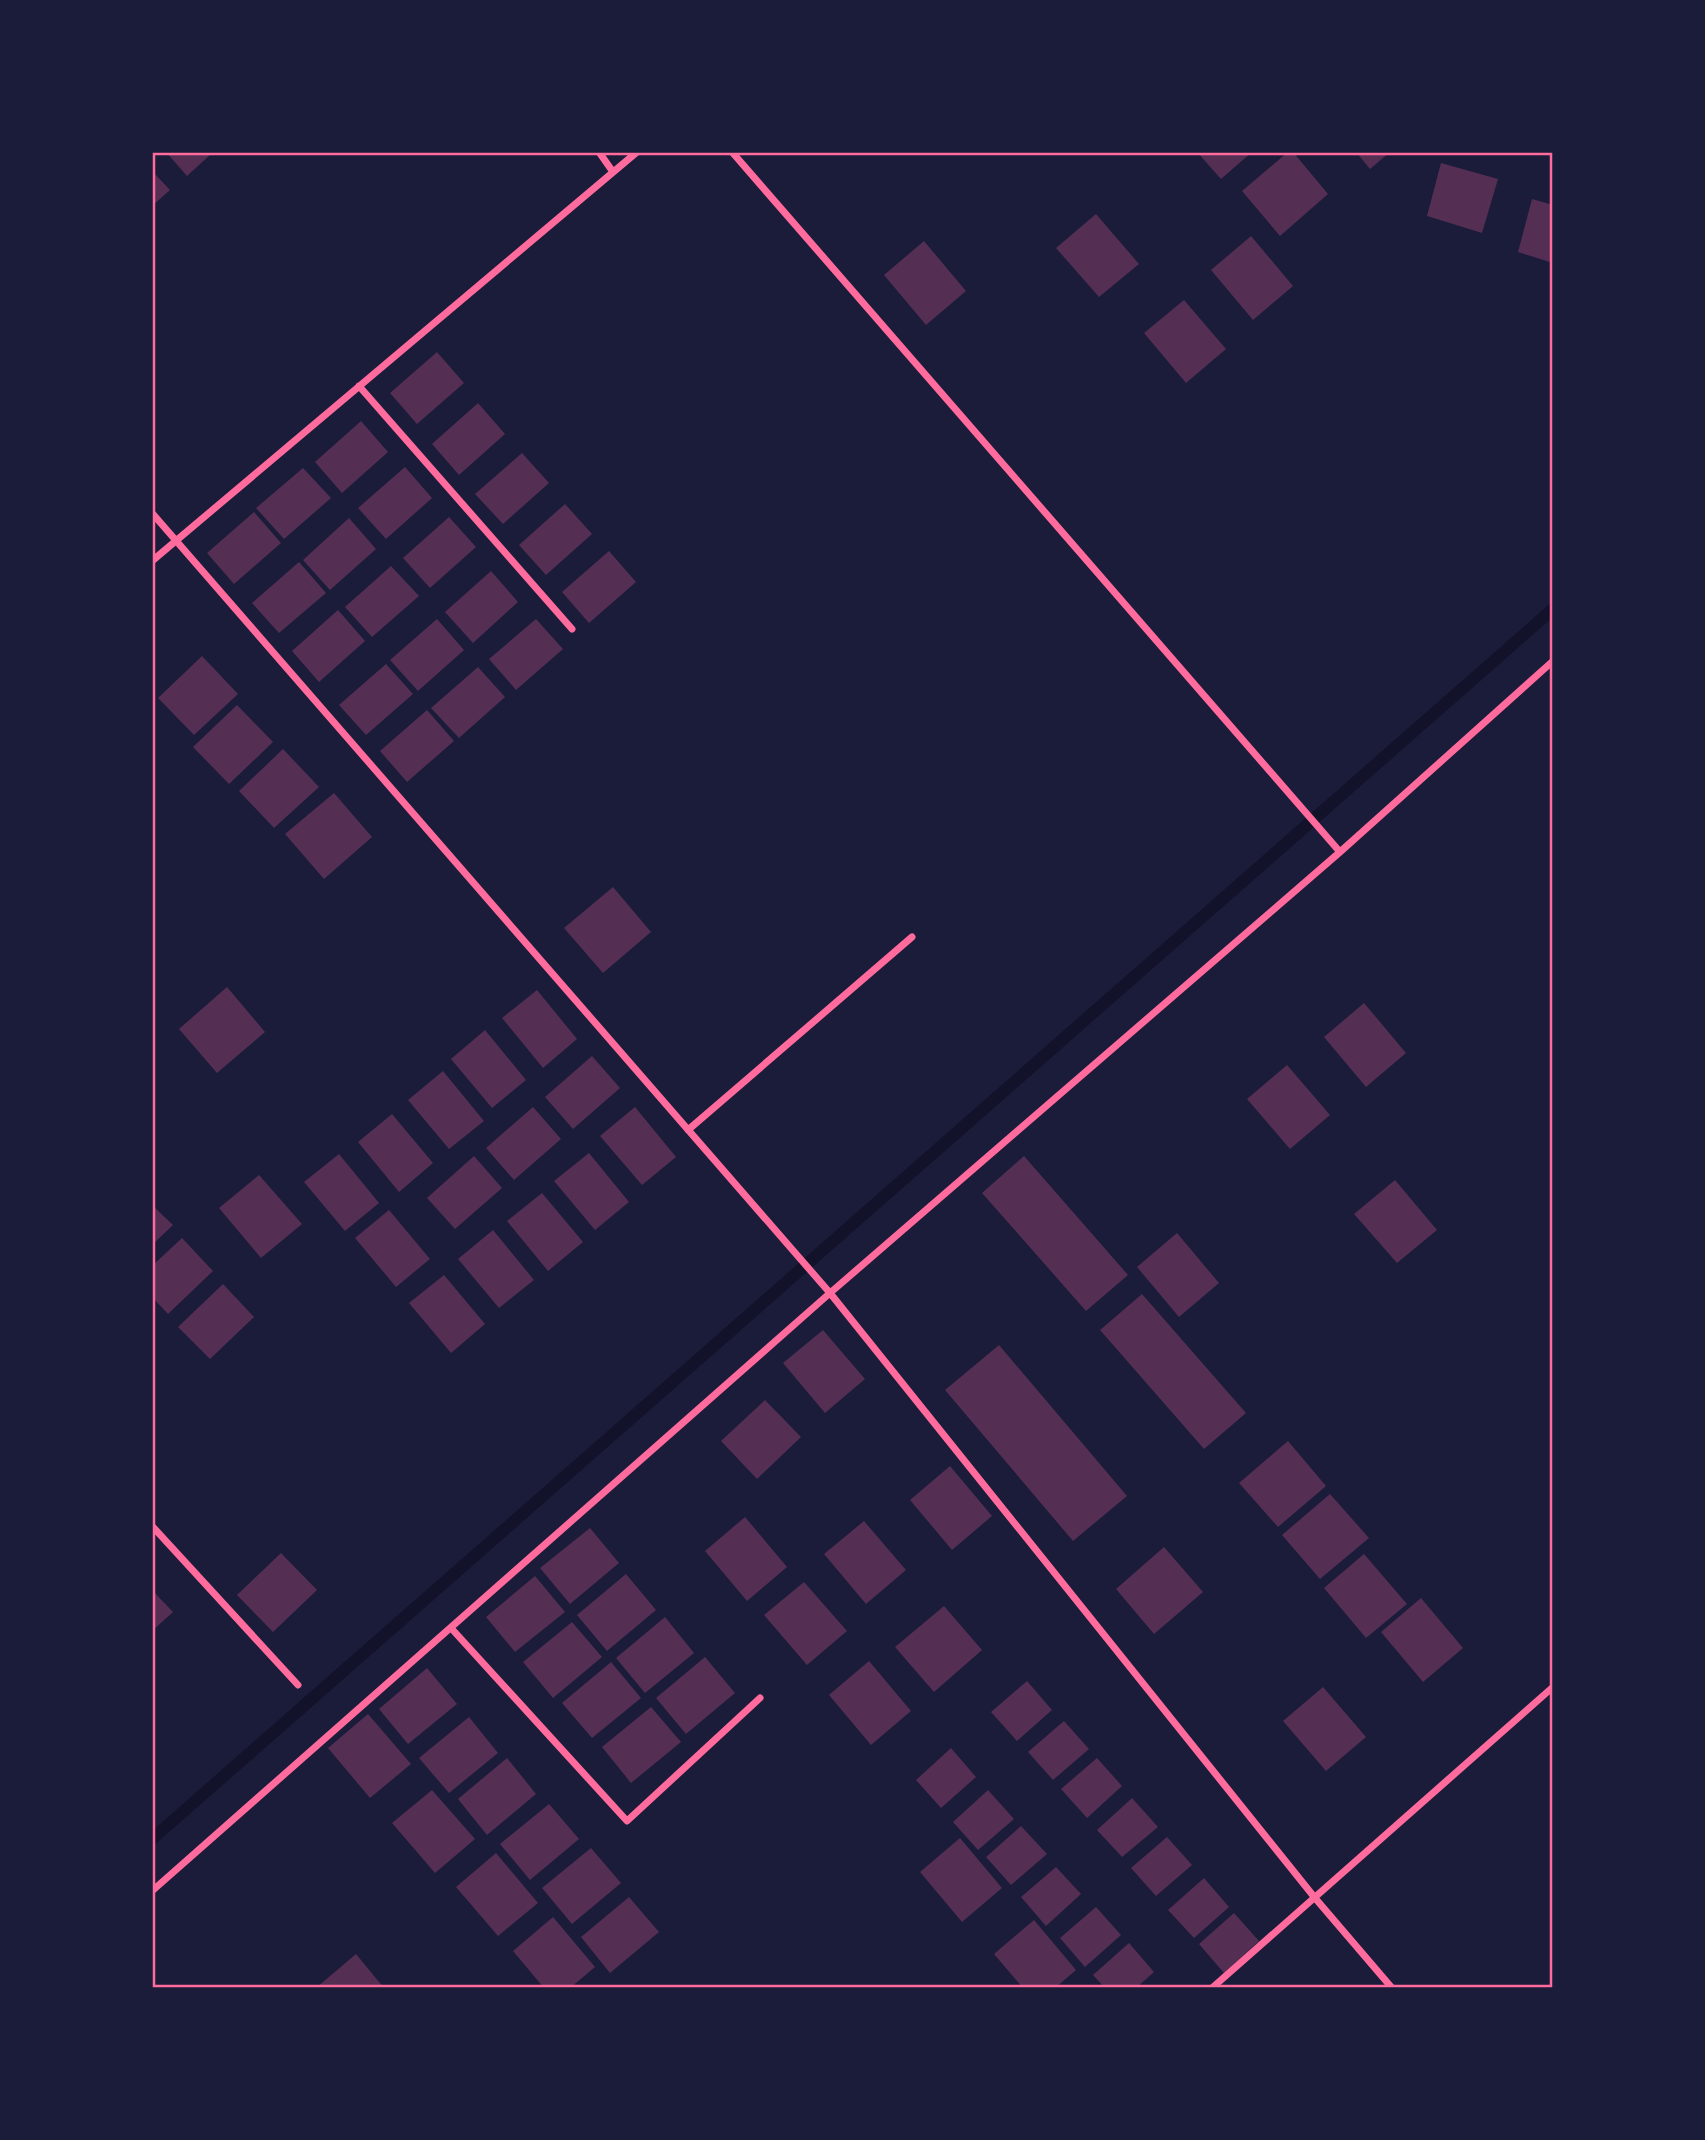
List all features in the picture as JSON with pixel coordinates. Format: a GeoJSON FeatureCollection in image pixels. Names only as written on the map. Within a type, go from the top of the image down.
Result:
{"type":"FeatureCollection","features":[{"type":"Feature","properties":{"kind":"street"},"geometry":{"type":"LineString","coordinates":[[598,152],[613,172]]}},
{"type":"Feature","properties":{"kind":"street"},"geometry":{"type":"LineString","coordinates":[[152,561],[636,152]]}},
{"type":"Feature","properties":{"kind":"street"},"geometry":{"type":"LineString","coordinates":[[732,152],[1340,852]]}},
{"type":"Feature","properties":{"kind":"street"},"geometry":{"type":"LineString","coordinates":[[359,386],[572,629]]}},
{"type":"Feature","properties":{"kind":"street"},"geometry":{"type":"LineString","coordinates":[[152,513],[830,1293],[1315,1898],[1392,1988]]}},
{"type":"Feature","properties":{"kind":"street"},"geometry":{"type":"LineString","coordinates":[[152,1891],[830,1293],[1340,852],[1553,661]]}},
{"type":"Feature","properties":{"kind":"street"},"geometry":{"type":"LineString","coordinates":[[688,1130],[912,937]]}},
{"type":"Feature","properties":{"kind":"street"},"geometry":{"type":"LineString","coordinates":[[152,1526],[298,1685]]}},
{"type":"Feature","properties":{"kind":"street"},"geometry":{"type":"LineString","coordinates":[[451,1628],[627,1821],[761,1698]]}},
{"type":"Feature","properties":{"kind":"street"},"geometry":{"type":"LineString","coordinates":[[1212,1988],[1553,1687]]}},
{"type":"Feature","properties":{"kind":"building"},"geometry":{"type":"Polygon","coordinates":[[[166,152],[209,152],[211,154],[187,176],[166,152]]]}},
{"type":"Feature","properties":{"kind":"building"},"geometry":{"type":"Polygon","coordinates":[[[1197,152],[1252,152],[1221,179],[1197,152]]]}},
{"type":"Feature","properties":{"kind":"building"},"geometry":{"type":"Polygon","coordinates":[[[1288,152],[1293,152],[1328,194],[1280,236],[1242,191],[1288,152]]]}},
{"type":"Feature","properties":{"kind":"building"},"geometry":{"type":"Polygon","coordinates":[[[1356,152],[1390,152],[1370,169],[1356,152]]]}},
{"type":"Feature","properties":{"kind":"building"},"geometry":{"type":"Polygon","coordinates":[[[1441,163],[1498,179],[1482,233],[1427,216],[1441,163]]]}},
{"type":"Feature","properties":{"kind":"building"},"geometry":{"type":"Polygon","coordinates":[[[152,171],[170,190],[152,206],[152,171]]]}},
{"type":"Feature","properties":{"kind":"building"},"geometry":{"type":"Polygon","coordinates":[[[1532,199],[1553,205],[1553,263],[1518,252],[1532,199]]]}},
{"type":"Feature","properties":{"kind":"building"},"geometry":{"type":"Polygon","coordinates":[[[1096,214],[1139,264],[1099,297],[1056,248],[1096,214]]]}},
{"type":"Feature","properties":{"kind":"building"},"geometry":{"type":"Polygon","coordinates":[[[1251,236],[1293,286],[1253,320],[1211,270],[1251,236]]]}},
{"type":"Feature","properties":{"kind":"building"},"geometry":{"type":"Polygon","coordinates":[[[924,241],[966,291],[926,325],[884,275],[924,241]]]}},
{"type":"Feature","properties":{"kind":"building"},"geometry":{"type":"Polygon","coordinates":[[[1184,300],[1226,349],[1186,383],[1144,333],[1184,300]]]}},
{"type":"Feature","properties":{"kind":"building"},"geometry":{"type":"Polygon","coordinates":[[[437,352],[464,383],[417,424],[390,393],[437,352]]]}},
{"type":"Feature","properties":{"kind":"building"},"geometry":{"type":"Polygon","coordinates":[[[478,403],[505,434],[459,475],[432,444],[478,403]]]}},
{"type":"Feature","properties":{"kind":"building"},"geometry":{"type":"Polygon","coordinates":[[[361,421],[388,452],[342,493],[315,462],[361,421]]]}},
{"type":"Feature","properties":{"kind":"building"},"geometry":{"type":"Polygon","coordinates":[[[522,453],[549,483],[503,524],[475,494],[522,453]]]}},
{"type":"Feature","properties":{"kind":"building"},"geometry":{"type":"Polygon","coordinates":[[[405,467],[432,498],[386,539],[358,508],[405,467]]]}},
{"type":"Feature","properties":{"kind":"building"},"geometry":{"type":"Polygon","coordinates":[[[303,468],[331,498],[284,539],[256,508],[303,468]]]}},
{"type":"Feature","properties":{"kind":"building"},"geometry":{"type":"Polygon","coordinates":[[[565,504],[592,534],[546,575],[519,545],[565,504]]]}},
{"type":"Feature","properties":{"kind":"building"},"geometry":{"type":"Polygon","coordinates":[[[254,512],[281,543],[234,584],[207,553],[254,512]]]}},
{"type":"Feature","properties":{"kind":"building"},"geometry":{"type":"Polygon","coordinates":[[[449,517],[476,547],[430,588],[403,558],[449,517]]]}},
{"type":"Feature","properties":{"kind":"building"},"geometry":{"type":"Polygon","coordinates":[[[349,518],[376,549],[330,590],[303,560],[349,518]]]}},
{"type":"Feature","properties":{"kind":"building"},"geometry":{"type":"Polygon","coordinates":[[[609,551],[636,582],[589,623],[562,592],[609,551]]]}},
{"type":"Feature","properties":{"kind":"building"},"geometry":{"type":"Polygon","coordinates":[[[299,562],[326,593],[279,633],[252,603],[299,562]]]}},
{"type":"Feature","properties":{"kind":"building"},"geometry":{"type":"Polygon","coordinates":[[[391,566],[419,596],[372,637],[345,607],[391,566]]]}},
{"type":"Feature","properties":{"kind":"building"},"geometry":{"type":"Polygon","coordinates":[[[491,571],[518,602],[473,643],[445,612],[491,571]]]}},
{"type":"Feature","properties":{"kind":"building"},"geometry":{"type":"Polygon","coordinates":[[[338,610],[365,641],[319,682],[292,651],[338,610]]]}},
{"type":"Feature","properties":{"kind":"building"},"geometry":{"type":"Polygon","coordinates":[[[437,619],[464,650],[418,691],[390,660],[437,619]]]}},
{"type":"Feature","properties":{"kind":"building"},"geometry":{"type":"Polygon","coordinates":[[[536,619],[563,649],[516,690],[489,659],[536,619]]]}},
{"type":"Feature","properties":{"kind":"building"},"geometry":{"type":"Polygon","coordinates":[[[202,656],[238,694],[194,735],[158,698],[202,656]]]}},
{"type":"Feature","properties":{"kind":"building"},"geometry":{"type":"Polygon","coordinates":[[[386,664],[413,694],[366,735],[339,705],[386,664]]]}},
{"type":"Feature","properties":{"kind":"building"},"geometry":{"type":"Polygon","coordinates":[[[478,667],[505,697],[459,738],[431,708],[478,667]]]}},
{"type":"Feature","properties":{"kind":"building"},"geometry":{"type":"Polygon","coordinates":[[[237,705],[273,742],[229,784],[193,747],[237,705]]]}},
{"type":"Feature","properties":{"kind":"building"},"geometry":{"type":"Polygon","coordinates":[[[427,710],[454,741],[407,782],[380,751],[427,710]]]}},
{"type":"Feature","properties":{"kind":"building"},"geometry":{"type":"Polygon","coordinates":[[[283,749],[319,787],[274,828],[239,791],[283,749]]]}},
{"type":"Feature","properties":{"kind":"building"},"geometry":{"type":"Polygon","coordinates":[[[334,793],[372,837],[324,879],[285,834],[334,793]]]}},
{"type":"Feature","properties":{"kind":"building"},"geometry":{"type":"Polygon","coordinates":[[[613,887],[651,932],[603,973],[564,928],[613,887]]]}},
{"type":"Feature","properties":{"kind":"building"},"geometry":{"type":"Polygon","coordinates":[[[227,987],[265,1032],[217,1073],[179,1029],[227,987]]]}},
{"type":"Feature","properties":{"kind":"building"},"geometry":{"type":"Polygon","coordinates":[[[537,990],[577,1039],[543,1068],[502,1018],[537,990]]]}},
{"type":"Feature","properties":{"kind":"building"},"geometry":{"type":"Polygon","coordinates":[[[1364,1003],[1406,1053],[1366,1087],[1324,1037],[1364,1003]]]}},
{"type":"Feature","properties":{"kind":"building"},"geometry":{"type":"Polygon","coordinates":[[[485,1030],[526,1080],[492,1108],[451,1059],[485,1030]]]}},
{"type":"Feature","properties":{"kind":"building"},"geometry":{"type":"Polygon","coordinates":[[[592,1056],[620,1088],[573,1129],[545,1097],[592,1056]]]}},
{"type":"Feature","properties":{"kind":"building"},"geometry":{"type":"Polygon","coordinates":[[[1287,1065],[1330,1115],[1290,1149],[1247,1099],[1287,1065]]]}},
{"type":"Feature","properties":{"kind":"building"},"geometry":{"type":"Polygon","coordinates":[[[443,1071],[484,1121],[449,1149],[408,1100],[443,1071]]]}},
{"type":"Feature","properties":{"kind":"building"},"geometry":{"type":"Polygon","coordinates":[[[533,1107],[561,1139],[514,1180],[486,1148],[533,1107]]]}},
{"type":"Feature","properties":{"kind":"building"},"geometry":{"type":"Polygon","coordinates":[[[635,1107],[676,1157],[642,1185],[600,1136],[635,1107]]]}},
{"type":"Feature","properties":{"kind":"building"},"geometry":{"type":"Polygon","coordinates":[[[392,1114],[433,1163],[399,1192],[358,1142],[392,1114]]]}},
{"type":"Feature","properties":{"kind":"building"},"geometry":{"type":"Polygon","coordinates":[[[589,1153],[629,1202],[595,1230],[554,1181],[589,1153]]]}},
{"type":"Feature","properties":{"kind":"building"},"geometry":{"type":"Polygon","coordinates":[[[339,1154],[379,1203],[345,1231],[304,1182],[339,1154]]]}},
{"type":"Feature","properties":{"kind":"building"},"geometry":{"type":"Polygon","coordinates":[[[474,1156],[502,1188],[455,1229],[427,1198],[474,1156]]]}},
{"type":"Feature","properties":{"kind":"building"},"geometry":{"type":"Polygon","coordinates":[[[1024,1156],[1128,1275],[1086,1311],[982,1193],[1024,1156]]]}},
{"type":"Feature","properties":{"kind":"building"},"geometry":{"type":"Polygon","coordinates":[[[259,1175],[302,1224],[261,1258],[219,1208],[259,1175]]]}},
{"type":"Feature","properties":{"kind":"building"},"geometry":{"type":"Polygon","coordinates":[[[1395,1180],[1437,1230],[1397,1263],[1354,1214],[1395,1180]]]}},
{"type":"Feature","properties":{"kind":"building"},"geometry":{"type":"Polygon","coordinates":[[[542,1193],[583,1242],[548,1271],[507,1221],[542,1193]]]}},
{"type":"Feature","properties":{"kind":"building"},"geometry":{"type":"Polygon","coordinates":[[[152,1205],[173,1225],[152,1245],[152,1205]]]}},
{"type":"Feature","properties":{"kind":"building"},"geometry":{"type":"Polygon","coordinates":[[[389,1210],[430,1259],[396,1287],[355,1238],[389,1210]]]}},
{"type":"Feature","properties":{"kind":"building"},"geometry":{"type":"Polygon","coordinates":[[[493,1230],[534,1280],[499,1308],[458,1259],[493,1230]]]}},
{"type":"Feature","properties":{"kind":"building"},"geometry":{"type":"Polygon","coordinates":[[[1177,1233],[1219,1283],[1179,1317],[1137,1267],[1177,1233]]]}},
{"type":"Feature","properties":{"kind":"building"},"geometry":{"type":"Polygon","coordinates":[[[182,1238],[213,1271],[168,1314],[152,1297],[152,1266],[182,1238]]]}},
{"type":"Feature","properties":{"kind":"building"},"geometry":{"type":"Polygon","coordinates":[[[444,1275],[485,1324],[451,1353],[409,1303],[444,1275]]]}},
{"type":"Feature","properties":{"kind":"building"},"geometry":{"type":"Polygon","coordinates":[[[223,1284],[254,1317],[210,1359],[178,1327],[223,1284]]]}},
{"type":"Feature","properties":{"kind":"building"},"geometry":{"type":"Polygon","coordinates":[[[1142,1294],[1246,1413],[1204,1449],[1100,1330],[1142,1294]]]}},
{"type":"Feature","properties":{"kind":"building"},"geometry":{"type":"Polygon","coordinates":[[[823,1330],[865,1379],[825,1413],[783,1363],[823,1330]]]}},
{"type":"Feature","properties":{"kind":"building"},"geometry":{"type":"Polygon","coordinates":[[[999,1345],[1127,1496],[1073,1541],[945,1390],[999,1345]]]}},
{"type":"Feature","properties":{"kind":"building"},"geometry":{"type":"Polygon","coordinates":[[[765,1400],[801,1437],[757,1479],[721,1441],[765,1400]]]}},
{"type":"Feature","properties":{"kind":"building"},"geometry":{"type":"Polygon","coordinates":[[[1288,1441],[1326,1486],[1278,1527],[1239,1483],[1288,1441]]]}},
{"type":"Feature","properties":{"kind":"building"},"geometry":{"type":"Polygon","coordinates":[[[950,1466],[992,1516],[952,1550],[910,1500],[950,1466]]]}},
{"type":"Feature","properties":{"kind":"building"},"geometry":{"type":"Polygon","coordinates":[[[1330,1494],[1369,1538],[1320,1579],[1282,1535],[1330,1494]]]}},
{"type":"Feature","properties":{"kind":"building"},"geometry":{"type":"Polygon","coordinates":[[[745,1517],[787,1567],[747,1601],[705,1551],[745,1517]]]}},
{"type":"Feature","properties":{"kind":"building"},"geometry":{"type":"Polygon","coordinates":[[[864,1521],[906,1570],[866,1604],[824,1554],[864,1521]]]}},
{"type":"Feature","properties":{"kind":"building"},"geometry":{"type":"Polygon","coordinates":[[[590,1528],[619,1563],[570,1604],[540,1568],[590,1528]]]}},
{"type":"Feature","properties":{"kind":"building"},"geometry":{"type":"Polygon","coordinates":[[[1164,1547],[1203,1592],[1154,1634],[1116,1589],[1164,1547]]]}},
{"type":"Feature","properties":{"kind":"building"},"geometry":{"type":"Polygon","coordinates":[[[281,1553],[317,1590],[273,1632],[237,1595],[281,1553]]]}},
{"type":"Feature","properties":{"kind":"building"},"geometry":{"type":"Polygon","coordinates":[[[1364,1554],[1407,1604],[1366,1638],[1324,1588],[1364,1554]]]}},
{"type":"Feature","properties":{"kind":"building"},"geometry":{"type":"Polygon","coordinates":[[[626,1574],[656,1610],[607,1651],[577,1615],[626,1574]]]}},
{"type":"Feature","properties":{"kind":"building"},"geometry":{"type":"Polygon","coordinates":[[[535,1576],[565,1612],[515,1652],[486,1617],[535,1576]]]}},
{"type":"Feature","properties":{"kind":"building"},"geometry":{"type":"Polygon","coordinates":[[[804,1582],[847,1631],[807,1665],[764,1615],[804,1582]]]}},
{"type":"Feature","properties":{"kind":"building"},"geometry":{"type":"Polygon","coordinates":[[[152,1590],[173,1612],[152,1631],[152,1590]]]}},
{"type":"Feature","properties":{"kind":"building"},"geometry":{"type":"Polygon","coordinates":[[[1421,1598],[1463,1648],[1423,1682],[1381,1632],[1421,1598]]]}},
{"type":"Feature","properties":{"kind":"building"},"geometry":{"type":"Polygon","coordinates":[[[944,1606],[982,1650],[934,1692],[895,1647],[944,1606]]]}},
{"type":"Feature","properties":{"kind":"building"},"geometry":{"type":"Polygon","coordinates":[[[665,1617],[694,1653],[645,1693],[616,1658],[665,1617]]]}},
{"type":"Feature","properties":{"kind":"building"},"geometry":{"type":"Polygon","coordinates":[[[572,1622],[602,1657],[553,1698],[523,1662],[572,1622]]]}},
{"type":"Feature","properties":{"kind":"building"},"geometry":{"type":"Polygon","coordinates":[[[705,1657],[735,1693],[686,1734],[656,1698],[705,1657]]]}},
{"type":"Feature","properties":{"kind":"building"},"geometry":{"type":"Polygon","coordinates":[[[869,1661],[911,1711],[871,1745],[829,1695],[869,1661]]]}},
{"type":"Feature","properties":{"kind":"building"},"geometry":{"type":"Polygon","coordinates":[[[611,1662],[641,1698],[592,1738],[562,1703],[611,1662]]]}},
{"type":"Feature","properties":{"kind":"building"},"geometry":{"type":"Polygon","coordinates":[[[427,1668],[457,1704],[408,1744],[379,1709],[427,1668]]]}},
{"type":"Feature","properties":{"kind":"building"},"geometry":{"type":"Polygon","coordinates":[[[1027,1681],[1052,1710],[1017,1741],[991,1712],[1027,1681]]]}},
{"type":"Feature","properties":{"kind":"building"},"geometry":{"type":"Polygon","coordinates":[[[1323,1687],[1366,1737],[1326,1771],[1283,1721],[1323,1687]]]}},
{"type":"Feature","properties":{"kind":"building"},"geometry":{"type":"Polygon","coordinates":[[[651,1707],[681,1742],[631,1783],[602,1747],[651,1707]]]}},
{"type":"Feature","properties":{"kind":"building"},"geometry":{"type":"Polygon","coordinates":[[[368,1714],[411,1764],[370,1798],[328,1748],[368,1714]]]}},
{"type":"Feature","properties":{"kind":"building"},"geometry":{"type":"Polygon","coordinates":[[[469,1717],[498,1753],[449,1793],[419,1758],[469,1717]]]}},
{"type":"Feature","properties":{"kind":"building"},"geometry":{"type":"Polygon","coordinates":[[[1064,1721],[1089,1749],[1053,1780],[1028,1752],[1064,1721]]]}},
{"type":"Feature","properties":{"kind":"building"},"geometry":{"type":"Polygon","coordinates":[[[951,1748],[976,1777],[941,1808],[916,1780],[951,1748]]]}},
{"type":"Feature","properties":{"kind":"building"},"geometry":{"type":"Polygon","coordinates":[[[507,1758],[536,1794],[487,1835],[458,1799],[507,1758]]]}},
{"type":"Feature","properties":{"kind":"building"},"geometry":{"type":"Polygon","coordinates":[[[1097,1758],[1122,1786],[1087,1818],[1061,1789],[1097,1758]]]}},
{"type":"Feature","properties":{"kind":"building"},"geometry":{"type":"Polygon","coordinates":[[[432,1790],[475,1839],[435,1873],[392,1823],[432,1790]]]}},
{"type":"Feature","properties":{"kind":"building"},"geometry":{"type":"Polygon","coordinates":[[[988,1790],[1014,1819],[978,1850],[953,1822],[988,1790]]]}},
{"type":"Feature","properties":{"kind":"building"},"geometry":{"type":"Polygon","coordinates":[[[1132,1798],[1158,1827],[1122,1857],[1097,1830],[1132,1798]]]}},
{"type":"Feature","properties":{"kind":"building"},"geometry":{"type":"Polygon","coordinates":[[[549,1804],[579,1839],[530,1880],[500,1844],[549,1804]]]}},
{"type":"Feature","properties":{"kind":"building"},"geometry":{"type":"Polygon","coordinates":[[[1021,1826],[1047,1854],[1011,1885],[986,1857],[1021,1826]]]}},
{"type":"Feature","properties":{"kind":"building"},"geometry":{"type":"Polygon","coordinates":[[[1167,1837],[1192,1865],[1156,1896],[1131,1868],[1167,1837]]]}},
{"type":"Feature","properties":{"kind":"building"},"geometry":{"type":"Polygon","coordinates":[[[960,1838],[1002,1888],[962,1922],[920,1872],[960,1838]]]}},
{"type":"Feature","properties":{"kind":"building"},"geometry":{"type":"Polygon","coordinates":[[[591,1848],[621,1883],[572,1924],[542,1888],[591,1848]]]}},
{"type":"Feature","properties":{"kind":"building"},"geometry":{"type":"Polygon","coordinates":[[[496,1853],[538,1903],[498,1936],[456,1887],[496,1853]]]}},
{"type":"Feature","properties":{"kind":"building"},"geometry":{"type":"Polygon","coordinates":[[[1056,1867],[1081,1894],[1046,1926],[1021,1897],[1056,1867]]]}},
{"type":"Feature","properties":{"kind":"building"},"geometry":{"type":"Polygon","coordinates":[[[1204,1878],[1229,1907],[1194,1938],[1168,1910],[1204,1878]]]}},
{"type":"Feature","properties":{"kind":"building"},"geometry":{"type":"Polygon","coordinates":[[[629,1897],[659,1932],[610,1973],[581,1937],[629,1897]]]}},
{"type":"Feature","properties":{"kind":"building"},"geometry":{"type":"Polygon","coordinates":[[[1096,1907],[1121,1935],[1085,1967],[1060,1938],[1096,1907]]]}},
{"type":"Feature","properties":{"kind":"building"},"geometry":{"type":"Polygon","coordinates":[[[1234,1913],[1259,1941],[1224,1973],[1199,1944],[1234,1913]]]}},
{"type":"Feature","properties":{"kind":"building"},"geometry":{"type":"Polygon","coordinates":[[[553,1917],[595,1967],[570,1988],[544,1988],[513,1951],[553,1917]]]}},
{"type":"Feature","properties":{"kind":"building"},"geometry":{"type":"Polygon","coordinates":[[[1034,1920],[1076,1970],[1055,1988],[1023,1988],[994,1954],[1034,1920]]]}},
{"type":"Feature","properties":{"kind":"building"},"geometry":{"type":"Polygon","coordinates":[[[1129,1943],[1154,1972],[1136,1988],[1105,1988],[1093,1975],[1129,1943]]]}},
{"type":"Feature","properties":{"kind":"building"},"geometry":{"type":"Polygon","coordinates":[[[356,1954],[384,1988],[316,1988],[356,1954]]]}},
{"type":"Feature","properties":{"kind":"waterway"},"geometry":{"type":"LineString","coordinates":[[152,1839],[1553,609]]}}]}
